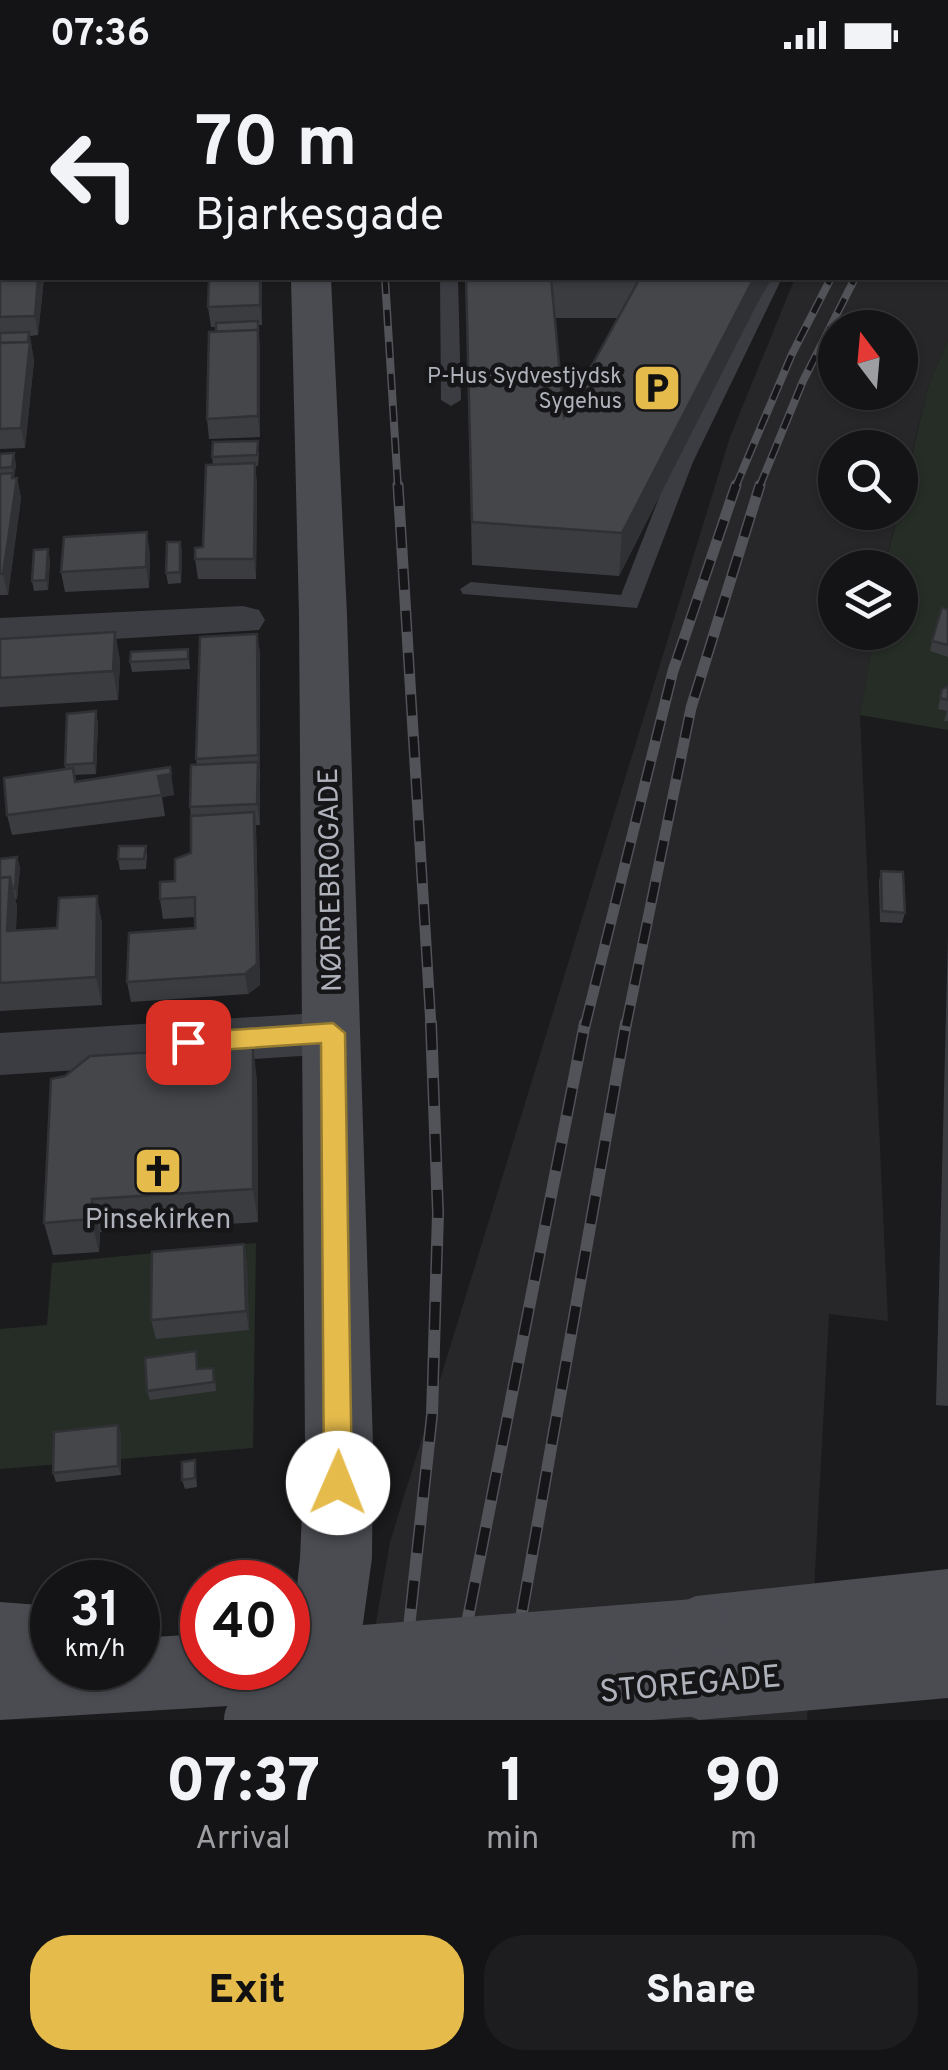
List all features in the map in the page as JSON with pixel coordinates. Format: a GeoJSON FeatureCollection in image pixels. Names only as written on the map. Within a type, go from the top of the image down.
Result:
{"type":"FeatureCollection","features":[{"type":"Feature","properties":{"kind":"street","name":"NØRREBROGADE"},"geometry":{"type":"LineString","coordinates":[[312,280],[333,1033],[338,1502],[336,1558],[312,1720]]}},
{"type":"Feature","properties":{"kind":"street"},"geometry":{"type":"LineString","coordinates":[[0,632],[242,620]]}},
{"type":"Feature","properties":{"kind":"street"},"geometry":{"type":"LineString","coordinates":[[0,1054],[333,1033]]}},
{"type":"Feature","properties":{"kind":"street","name":"STOREGADE"},"geometry":{"type":"LineString","coordinates":[[255,1720],[697,1657],[948,1604]]}},
{"type":"Feature","properties":{"kind":"street"},"geometry":{"type":"LineString","coordinates":[[0,1638],[30,1640]]}},
{"type":"Feature","properties":{"kind":"street","name":"STOREGADE"},"geometry":{"type":"LineString","coordinates":[[310,1664],[697,1657],[948,1661]]}},
{"type":"Feature","properties":{"kind":"street"},"geometry":{"type":"LineString","coordinates":[[0,1685],[180,1672]]}},
{"type":"Feature","properties":{"kind":"lane"},"geometry":{"type":"LineString","coordinates":[[449,280],[452,400]]}},
{"type":"Feature","properties":{"kind":"lane"},"geometry":{"type":"LineString","coordinates":[[470,589],[628,602],[683,462],[772,280]]}},
{"type":"Feature","properties":{"kind":"shaded area"},"geometry":{"type":"Polygon","coordinates":[[[794,280],[948,280],[948,340],[929,384],[918,430],[818,430],[818,530],[893,530],[889,550],[818,550],[818,650],[871,650],[860,715],[888,1321],[829,1314],[807,1720],[359,1720],[390,1542],[730,437],[794,280]]]}},
{"type":"Feature","properties":{"kind":"shaded area"},"geometry":{"type":"Polygon","coordinates":[[[948,340],[948,730],[860,715],[871,650],[918,650],[918,550],[889,550],[894,530],[918,530],[918,430],[929,384],[948,340]]]}},
{"type":"Feature","properties":{"kind":"shaded area"},"geometry":{"type":"Polygon","coordinates":[[[256,1243],[253,1448],[0,1469],[0,1329],[47,1325],[52,1263],[256,1243]]]}},
{"type":"Feature","properties":{"kind":"building"},"geometry":{"type":"Polygon","coordinates":[[[0,280],[38,280],[35,316],[0,317],[0,280]]]}},
{"type":"Feature","properties":{"kind":"building"},"geometry":{"type":"Polygon","coordinates":[[[209,280],[260,280],[260,305],[208,307],[209,280]]]}},
{"type":"Feature","properties":{"kind":"building","name":"P-Hus Sydvestjydsk Sygehus"},"geometry":{"type":"Polygon","coordinates":[[[466,280],[551,280],[564,416],[639,280],[753,280],[622,533],[472,522],[466,280]]]}},
{"type":"Feature","properties":{"kind":"building"},"geometry":{"type":"Polygon","coordinates":[[[258,321],[258,330],[216,332],[216,323],[258,321]]]}},
{"type":"Feature","properties":{"kind":"building"},"geometry":{"type":"Polygon","coordinates":[[[258,330],[258,416],[207,419],[209,332],[258,330]]]}},
{"type":"Feature","properties":{"kind":"building"},"geometry":{"type":"Polygon","coordinates":[[[29,332],[28,342],[0,343],[0,333],[29,332]]]}},
{"type":"Feature","properties":{"kind":"building"},"geometry":{"type":"Polygon","coordinates":[[[30,342],[21,428],[0,429],[0,343],[30,342]]]}},
{"type":"Feature","properties":{"kind":"building"},"geometry":{"type":"Polygon","coordinates":[[[258,441],[257,455],[212,457],[213,442],[258,441]]]}},
{"type":"Feature","properties":{"kind":"building"},"geometry":{"type":"Polygon","coordinates":[[[14,453],[12,467],[0,468],[0,454],[14,453]]]}},
{"type":"Feature","properties":{"kind":"building"},"geometry":{"type":"Polygon","coordinates":[[[255,463],[254,559],[195,559],[195,548],[203,547],[206,465],[255,463]]]}},
{"type":"Feature","properties":{"kind":"building"},"geometry":{"type":"Polygon","coordinates":[[[13,473],[12,478],[17,478],[0,574],[0,474],[13,473]]]}},
{"type":"Feature","properties":{"kind":"building"},"geometry":{"type":"Polygon","coordinates":[[[147,532],[146,567],[61,572],[64,537],[147,532]]]}},
{"type":"Feature","properties":{"kind":"building"},"geometry":{"type":"Polygon","coordinates":[[[167,542],[180,542],[180,572],[166,573],[167,542]]]}},
{"type":"Feature","properties":{"kind":"building"},"geometry":{"type":"Polygon","coordinates":[[[48,549],[46,580],[32,581],[34,550],[48,549]]]}},
{"type":"Feature","properties":{"kind":"building"},"geometry":{"type":"Polygon","coordinates":[[[942,607],[948,610],[948,645],[932,641],[942,607]]]}},
{"type":"Feature","properties":{"kind":"building"},"geometry":{"type":"Polygon","coordinates":[[[115,632],[113,671],[0,678],[0,639],[115,632]]]}},
{"type":"Feature","properties":{"kind":"building"},"geometry":{"type":"Polygon","coordinates":[[[257,634],[258,755],[196,759],[200,637],[257,634]]]}},
{"type":"Feature","properties":{"kind":"building"},"geometry":{"type":"Polygon","coordinates":[[[188,649],[188,659],[130,662],[131,652],[188,649]]]}},
{"type":"Feature","properties":{"kind":"building"},"geometry":{"type":"Polygon","coordinates":[[[948,686],[948,700],[940,698],[942,689],[948,686]]]}},
{"type":"Feature","properties":{"kind":"building"},"geometry":{"type":"Polygon","coordinates":[[[96,711],[94,763],[65,765],[67,714],[96,711]]]}},
{"type":"Feature","properties":{"kind":"building"},"geometry":{"type":"Polygon","coordinates":[[[258,762],[257,804],[190,807],[191,765],[258,762]]]}},
{"type":"Feature","properties":{"kind":"building"},"geometry":{"type":"Polygon","coordinates":[[[170,767],[171,774],[158,776],[162,795],[7,815],[4,778],[73,768],[75,782],[170,767]]]}},
{"type":"Feature","properties":{"kind":"building"},"geometry":{"type":"Polygon","coordinates":[[[254,812],[257,964],[245,974],[127,982],[129,933],[195,928],[195,897],[160,899],[160,882],[175,881],[175,859],[191,853],[191,816],[254,812]]]}},
{"type":"Feature","properties":{"kind":"building"},"geometry":{"type":"Polygon","coordinates":[[[119,846],[146,846],[144,859],[118,859],[119,846]]]}},
{"type":"Feature","properties":{"kind":"building"},"geometry":{"type":"Polygon","coordinates":[[[17,857],[12,888],[10,877],[0,878],[0,859],[17,857]]]}},
{"type":"Feature","properties":{"kind":"building"},"geometry":{"type":"Polygon","coordinates":[[[881,871],[903,872],[905,913],[882,911],[881,871]]]}},
{"type":"Feature","properties":{"kind":"building"},"geometry":{"type":"Polygon","coordinates":[[[10,877],[7,931],[57,928],[59,898],[97,896],[96,977],[0,983],[0,878],[10,877]]]}},
{"type":"Feature","properties":{"kind":"building","name":"Pinsekirken"},"geometry":{"type":"Polygon","coordinates":[[[253,1046],[253,1189],[92,1199],[91,1219],[44,1223],[51,1079],[65,1076],[90,1056],[253,1046]]]}},
{"type":"Feature","properties":{"kind":"building"},"geometry":{"type":"Polygon","coordinates":[[[244,1244],[246,1311],[151,1320],[152,1252],[244,1244]]]}},
{"type":"Feature","properties":{"kind":"building"},"geometry":{"type":"Polygon","coordinates":[[[196,1351],[197,1369],[213,1368],[214,1382],[147,1391],[145,1358],[196,1351]]]}},
{"type":"Feature","properties":{"kind":"building"},"geometry":{"type":"Polygon","coordinates":[[[118,1425],[118,1466],[53,1473],[54,1432],[118,1425]]]}},
{"type":"Feature","properties":{"kind":"building"},"geometry":{"type":"Polygon","coordinates":[[[195,1460],[195,1478],[182,1480],[182,1462],[195,1460]]]}},
{"type":"Feature","properties":{"kind":"railway"},"geometry":{"type":"LineString","coordinates":[[385,280],[398,488]]}},
{"type":"Feature","properties":{"kind":"railway"},"geometry":{"type":"LineString","coordinates":[[735,488],[792,354],[830,280]]}},
{"type":"Feature","properties":{"kind":"railway"},"geometry":{"type":"LineString","coordinates":[[759,487],[803,381],[854,280]]}},
{"type":"Feature","properties":{"kind":"railway"},"geometry":{"type":"LineString","coordinates":[[398,485],[431,1026]]}},
{"type":"Feature","properties":{"kind":"railway"},"geometry":{"type":"LineString","coordinates":[[585,1026],[673,671],[736,485]]}},
{"type":"Feature","properties":{"kind":"railway"},"geometry":{"type":"LineString","coordinates":[[626,1026],[691,708],[759,487]]}},
{"type":"Feature","properties":{"kind":"railway"},"geometry":{"type":"LineString","coordinates":[[399,1720],[432,1415],[438,1213],[431,1023]]}},
{"type":"Feature","properties":{"kind":"railway"},"geometry":{"type":"LineString","coordinates":[[448,1720],[585,1023]]}},
{"type":"Feature","properties":{"kind":"railway"},"geometry":{"type":"LineString","coordinates":[[503,1720],[626,1023]]}},
{"type":"Feature","properties":{"kind":"place","name":"P-Hus Sydvestjydsk Sygehus"},"geometry":{"type":"Point","coordinates":[657,388]}},
{"type":"Feature","properties":{"kind":"place","name":"Pinsekirken"},"geometry":{"type":"Point","coordinates":[158,1171]}},
{"type":"Feature","properties":{"kind":"route"},"geometry":{"type":"LineString","coordinates":[[188,1042],[333,1033],[338,1483]]}}]}
